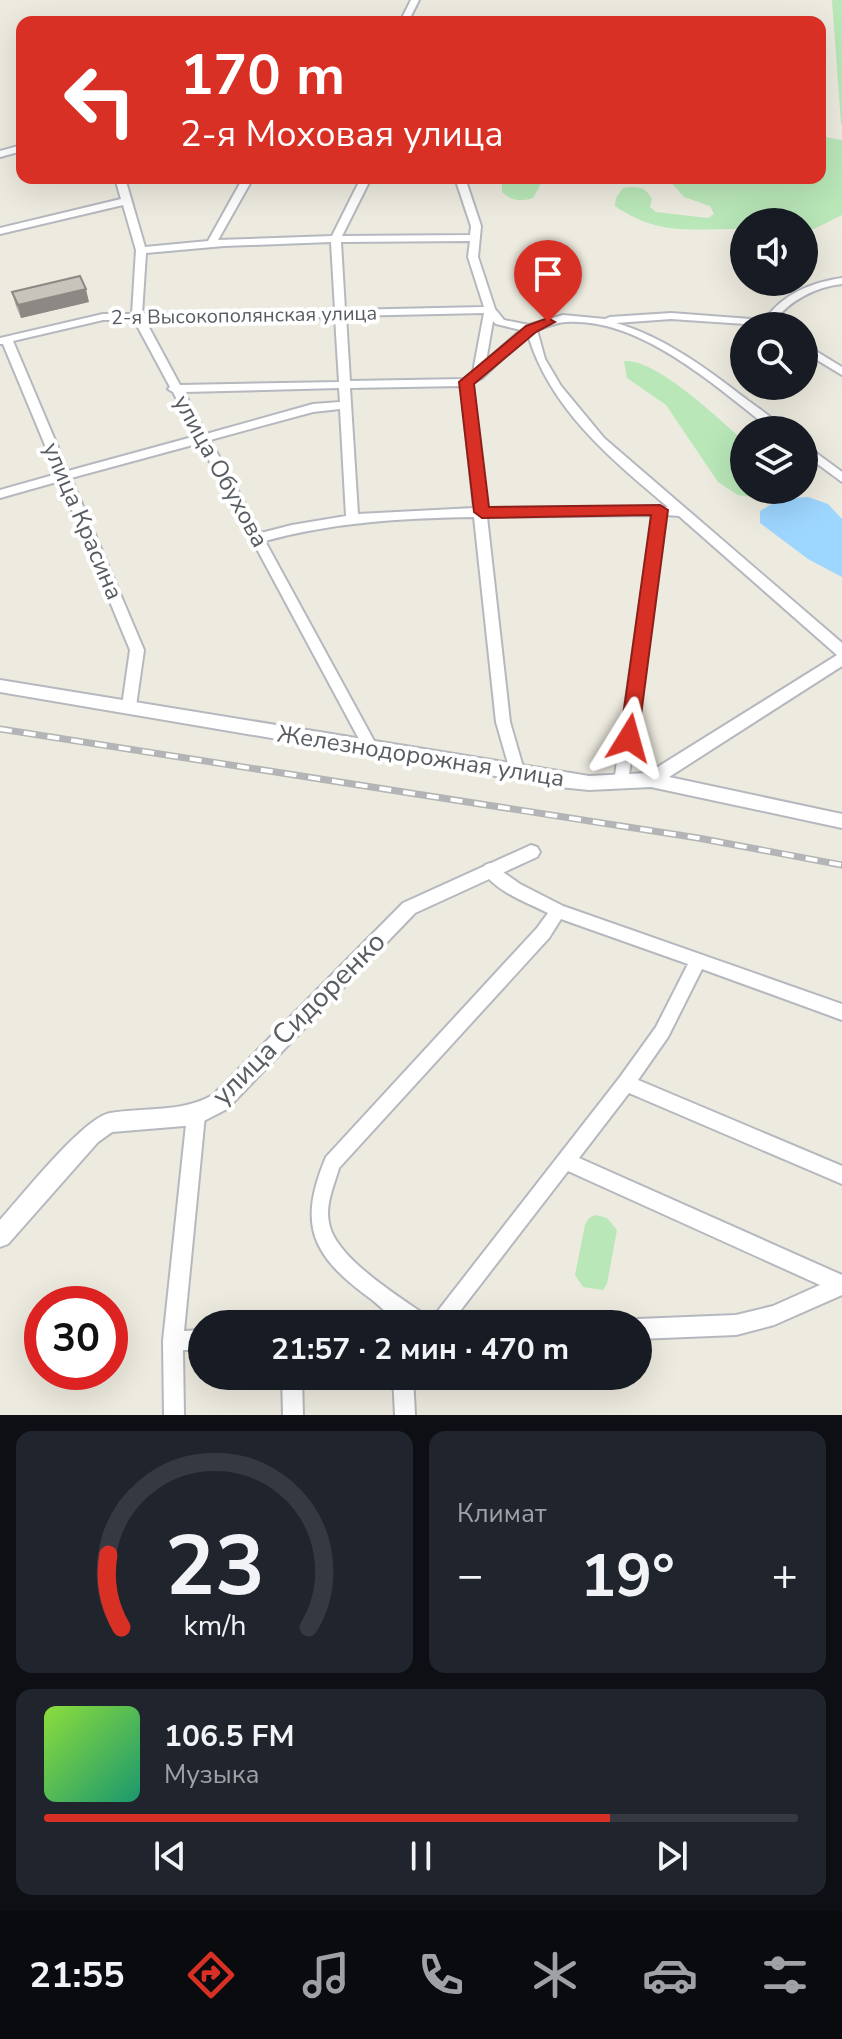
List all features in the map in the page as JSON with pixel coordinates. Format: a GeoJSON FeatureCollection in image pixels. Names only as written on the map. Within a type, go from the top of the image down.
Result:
{"type":"FeatureCollection","features":[{"type":"Feature","properties":{"kind":"street"},"geometry":{"type":"LineString","coordinates":[[122,184],[141,250],[137,316]]}},
{"type":"Feature","properties":{"kind":"street"},"geometry":{"type":"LineString","coordinates":[[212,243],[245,184]]}},
{"type":"Feature","properties":{"kind":"street"},"geometry":{"type":"LineString","coordinates":[[352,519],[336,238],[363,184]]}},
{"type":"Feature","properties":{"kind":"street"},"geometry":{"type":"LineString","coordinates":[[462,184],[476,226],[473,257],[490,310],[500,322],[531,329],[571,320],[671,316],[730,321]]}},
{"type":"Feature","properties":{"kind":"street"},"geometry":{"type":"LineString","coordinates":[[0,231],[126,201]]}},
{"type":"Feature","properties":{"kind":"street"},"geometry":{"type":"LineString","coordinates":[[141,250],[212,243],[336,238],[474,238]]}},
{"type":"Feature","properties":{"kind":"street"},"geometry":{"type":"LineString","coordinates":[[773,312],[826,284],[842,281]]}},
{"type":"Feature","properties":{"kind":"street"},"geometry":{"type":"LineString","coordinates":[[490,310],[472,379],[503,722],[518,774]]}},
{"type":"Feature","properties":{"kind":"street","name":"2-я Высокополянская улица"},"geometry":{"type":"LineString","coordinates":[[4,340],[103,317],[490,310]]}},
{"type":"Feature","properties":{"kind":"street","name":"улица Обухова"},"geometry":{"type":"LineString","coordinates":[[137,316],[372,750]]}},
{"type":"Feature","properties":{"kind":"street"},"geometry":{"type":"LineString","coordinates":[[605,320],[624,326],[670,351],[760,416]]}},
{"type":"Feature","properties":{"kind":"street"},"geometry":{"type":"LineString","coordinates":[[174,389],[472,379],[531,329]]}},
{"type":"Feature","properties":{"kind":"street"},"geometry":{"type":"LineString","coordinates":[[531,329],[540,360],[564,397],[607,447],[842,651]]}},
{"type":"Feature","properties":{"kind":"street","name":"улица Красина"},"geometry":{"type":"LineString","coordinates":[[4,340],[65,476],[137,650],[129,706]]}},
{"type":"Feature","properties":{"kind":"street"},"geometry":{"type":"LineString","coordinates":[[818,356],[842,372]]}},
{"type":"Feature","properties":{"kind":"street"},"geometry":{"type":"LineString","coordinates":[[0,494],[313,408],[345,405]]}},
{"type":"Feature","properties":{"kind":"street"},"geometry":{"type":"LineString","coordinates":[[818,459],[842,478]]}},
{"type":"Feature","properties":{"kind":"street"},"geometry":{"type":"LineString","coordinates":[[621,782],[660,510]]}},
{"type":"Feature","properties":{"kind":"street"},"geometry":{"type":"LineString","coordinates":[[259,538],[281,531],[352,519],[482,512],[682,512]]}},
{"type":"Feature","properties":{"kind":"street"},"geometry":{"type":"LineString","coordinates":[[651,780],[842,658]]}},
{"type":"Feature","properties":{"kind":"street","name":"Железнодорожная улица"},"geometry":{"type":"LineString","coordinates":[[0,686],[518,774],[589,783],[651,780],[842,821]]}},
{"type":"Feature","properties":{"kind":"street","name":"улица Сидоренко"},"geometry":{"type":"LineString","coordinates":[[0,1236],[91,1135],[108,1123],[196,1115],[220,1102],[409,908],[425,898],[531,852]]}},
{"type":"Feature","properties":{"kind":"street"},"geometry":{"type":"LineString","coordinates":[[490,870],[514,889],[558,911],[842,1012]]}},
{"type":"Feature","properties":{"kind":"street"},"geometry":{"type":"LineString","coordinates":[[403,1310],[336,1259],[324,1237],[318,1208],[332,1163],[543,933],[558,911]]}},
{"type":"Feature","properties":{"kind":"street"},"geometry":{"type":"LineString","coordinates":[[449,1310],[626,1083],[662,1032],[698,961]]}},
{"type":"Feature","properties":{"kind":"street"},"geometry":{"type":"LineString","coordinates":[[626,1083],[842,1175]]}},
{"type":"Feature","properties":{"kind":"street"},"geometry":{"type":"LineString","coordinates":[[174,1415],[173,1341],[196,1115]]}},
{"type":"Feature","properties":{"kind":"street"},"geometry":{"type":"LineString","coordinates":[[566,1161],[842,1285]]}},
{"type":"Feature","properties":{"kind":"street"},"geometry":{"type":"LineString","coordinates":[[652,1328],[736,1325],[774,1315],[842,1285]]}},
{"type":"Feature","properties":{"kind":"street"},"geometry":{"type":"LineString","coordinates":[[173,1341],[188,1340]]}},
{"type":"Feature","properties":{"kind":"street"},"geometry":{"type":"LineString","coordinates":[[292,1390],[293,1415]]}},
{"type":"Feature","properties":{"kind":"street"},"geometry":{"type":"LineString","coordinates":[[404,1390],[405,1415]]}},
{"type":"Feature","properties":{"kind":"green space"},"geometry":{"type":"Polygon","coordinates":[[[832,0],[842,0],[842,124],[841,124],[832,0]]]}},
{"type":"Feature","properties":{"kind":"green space"},"geometry":{"type":"Polygon","coordinates":[[[826,137],[842,140],[842,215],[818,227],[818,208],[730,208],[730,229],[677,229],[647,223],[615,206],[623,188],[636,187],[649,195],[652,199],[650,207],[656,212],[708,218],[714,214],[710,206],[684,197],[672,184],[826,184],[826,137]]]}},
{"type":"Feature","properties":{"kind":"green space"},"geometry":{"type":"Polygon","coordinates":[[[502,184],[541,184],[533,198],[513,199],[502,192],[502,184]]]}},
{"type":"Feature","properties":{"kind":"green space"},"geometry":{"type":"Polygon","coordinates":[[[624,361],[653,369],[730,429],[730,490],[718,482],[666,405],[627,378],[624,361]]]}},
{"type":"Feature","properties":{"kind":"green space"},"geometry":{"type":"Polygon","coordinates":[[[596,1215],[607,1218],[617,1230],[607,1284],[603,1290],[583,1287],[575,1275],[585,1225],[589,1218],[596,1215]]]}},
{"type":"Feature","properties":{"kind":"water"},"geometry":{"type":"Polygon","coordinates":[[[818,500],[828,504],[842,519],[842,577],[808,559],[760,523],[760,511],[772,504],[818,504],[818,500]]]}},
{"type":"Feature","properties":{"kind":"building"},"geometry":{"type":"Polygon","coordinates":[[[80,276],[86,289],[18,305],[12,292],[80,276]]]}},
{"type":"Feature","properties":{"kind":"railway"},"geometry":{"type":"LineString","coordinates":[[0,729],[698,838],[842,865]]}},
{"type":"Feature","properties":{"kind":"route"},"geometry":{"type":"LineString","coordinates":[[548,322],[531,329],[478,376],[466,382],[482,512],[660,510],[629,738]]}}]}
